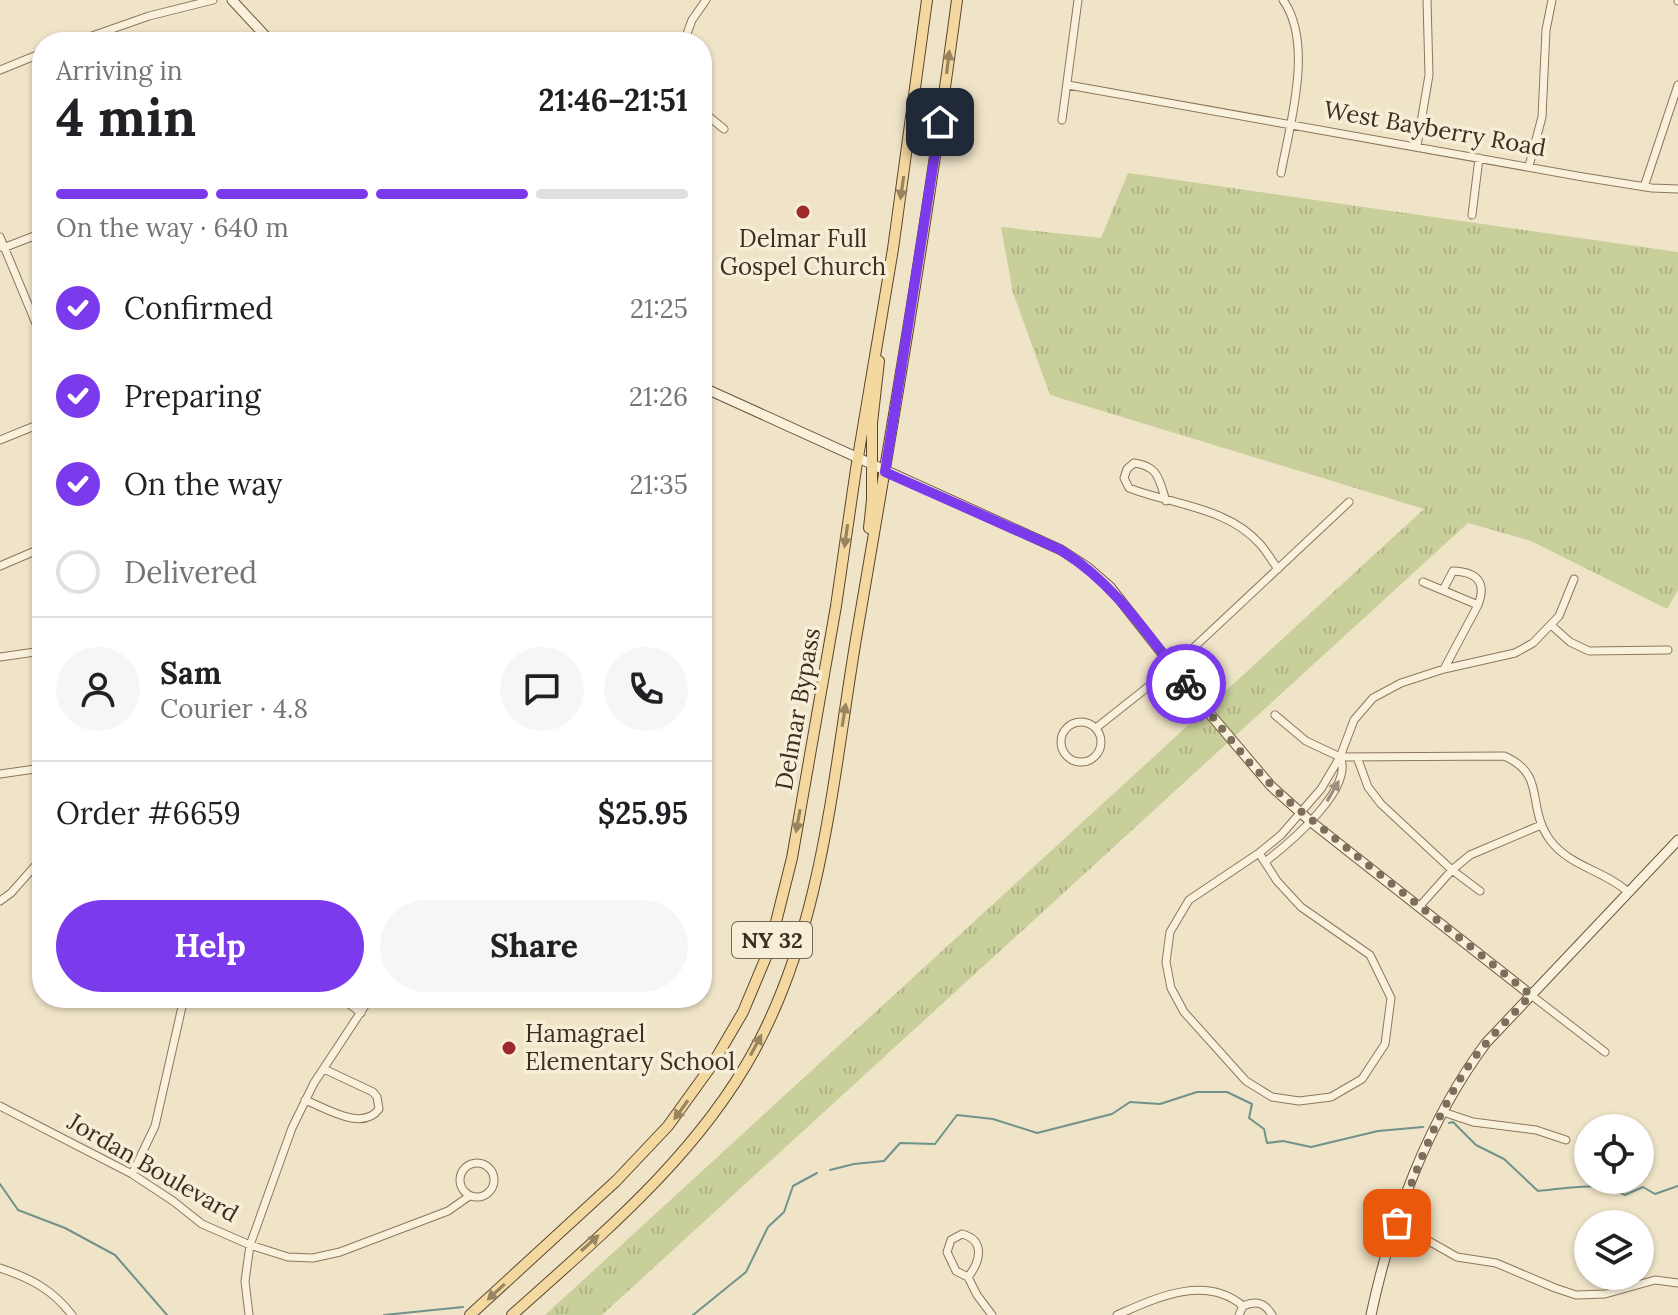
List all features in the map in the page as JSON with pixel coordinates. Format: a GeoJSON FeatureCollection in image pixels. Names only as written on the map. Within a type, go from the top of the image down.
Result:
{"type":"FeatureCollection","features":[{"type":"Feature","properties":{"kind":"main road"},"geometry":{"type":"LineString","coordinates":[[232,0],[262,32]]}},
{"type":"Feature","properties":{"kind":"main road","name":"Delmar Bypass"},"geometry":{"type":"LineString","coordinates":[[470,1315],[642,1155],[681,1110],[743,1012],[769,950],[792,858],[836,606],[904,176],[927,0]]}},
{"type":"Feature","properties":{"kind":"main road","name":"Delmar Bypass"},"geometry":{"type":"LineString","coordinates":[[512,1315],[674,1162],[735,1083],[766,1027],[796,957],[822,848],[885,472],[957,0]]}},
{"type":"Feature","properties":{"kind":"main road"},"geometry":{"type":"LineString","coordinates":[[858,631],[872,500],[872,423],[882,311]]}},
{"type":"Feature","properties":{"kind":"main road"},"geometry":{"type":"LineString","coordinates":[[712,392],[1061,550],[1087,567],[1110,587],[1249,762],[1300,813],[1531,995]]}},
{"type":"Feature","properties":{"kind":"main road"},"geometry":{"type":"LineString","coordinates":[[1371,1315],[1397,1223],[1459,1079],[1486,1043],[1678,840]]}},
{"type":"Feature","properties":{"kind":"street"},"geometry":{"type":"LineString","coordinates":[[103,32],[149,16],[213,0]]}},
{"type":"Feature","properties":{"kind":"street"},"geometry":{"type":"LineString","coordinates":[[688,32],[706,0]]}},
{"type":"Feature","properties":{"kind":"street"},"geometry":{"type":"LineString","coordinates":[[1062,120],[1078,0]]}},
{"type":"Feature","properties":{"kind":"street"},"geometry":{"type":"LineString","coordinates":[[1281,173],[1299,67],[1297,41],[1283,0]]}},
{"type":"Feature","properties":{"kind":"street"},"geometry":{"type":"LineString","coordinates":[[1417,146],[1429,75],[1427,0]]}},
{"type":"Feature","properties":{"kind":"street"},"geometry":{"type":"LineString","coordinates":[[1529,166],[1542,117],[1546,30],[1552,0]]}},
{"type":"Feature","properties":{"kind":"street"},"geometry":{"type":"LineString","coordinates":[[0,70],[32,57]]}},
{"type":"Feature","properties":{"kind":"street","name":"West Bayberry Road"},"geometry":{"type":"LineString","coordinates":[[1068,85],[1644,187],[1678,189]]}},
{"type":"Feature","properties":{"kind":"street"},"geometry":{"type":"LineString","coordinates":[[1644,187],[1678,85]]}},
{"type":"Feature","properties":{"kind":"street"},"geometry":{"type":"LineString","coordinates":[[712,119],[724,129]]}},
{"type":"Feature","properties":{"kind":"street"},"geometry":{"type":"LineString","coordinates":[[1472,215],[1479,158]]}},
{"type":"Feature","properties":{"kind":"street"},"geometry":{"type":"LineString","coordinates":[[0,237],[32,316]]}},
{"type":"Feature","properties":{"kind":"street"},"geometry":{"type":"LineString","coordinates":[[2,248],[32,237]]}},
{"type":"Feature","properties":{"kind":"street"},"geometry":{"type":"LineString","coordinates":[[0,440],[32,427]]}},
{"type":"Feature","properties":{"kind":"street"},"geometry":{"type":"LineString","coordinates":[[1166,501],[1155,471],[1148,464],[1134,463],[1127,469],[1124,478],[1129,488],[1166,501],[1206,511],[1244,530],[1259,543],[1278,569]]}},
{"type":"Feature","properties":{"kind":"street"},"geometry":{"type":"LineString","coordinates":[[1096,728],[1173,667],[1349,502]]}},
{"type":"Feature","properties":{"kind":"street"},"geometry":{"type":"LineString","coordinates":[[0,566],[32,552]]}},
{"type":"Feature","properties":{"kind":"street"},"geometry":{"type":"LineString","coordinates":[[1443,590],[1453,571],[1473,577],[1483,587],[1478,605],[1444,669]]}},
{"type":"Feature","properties":{"kind":"street"},"geometry":{"type":"LineString","coordinates":[[1259,853],[1277,881],[1301,907],[1370,955],[1391,998],[1385,1044],[1362,1079],[1331,1097],[1299,1101],[1272,1097],[1246,1081],[1184,1012],[1171,988],[1166,962],[1170,932],[1189,900],[1281,835],[1321,789],[1340,757],[1354,720],[1373,698],[1401,683],[1444,669],[1515,653],[1533,643],[1559,616],[1574,579]]}},
{"type":"Feature","properties":{"kind":"street"},"geometry":{"type":"LineString","coordinates":[[1423,582],[1478,605]]}},
{"type":"Feature","properties":{"kind":"street"},"geometry":{"type":"LineString","coordinates":[[1551,625],[1570,642],[1589,651],[1668,650]]}},
{"type":"Feature","properties":{"kind":"street"},"geometry":{"type":"LineString","coordinates":[[0,657],[32,652]]}},
{"type":"Feature","properties":{"kind":"street"},"geometry":{"type":"LineString","coordinates":[[1275,715],[1306,741],[1340,757],[1504,756],[1517,762],[1527,770],[1537,819],[1562,854],[1610,878],[1628,892]]}},
{"type":"Feature","properties":{"kind":"street"},"geometry":{"type":"LineString","coordinates":[[1078,722],[1096,728],[1101,741],[1097,753],[1086,761],[1073,761],[1067,757],[1061,746],[1062,733],[1066,728],[1078,722]]}},
{"type":"Feature","properties":{"kind":"street"},"geometry":{"type":"LineString","coordinates":[[1265,862],[1289,844],[1336,789],[1344,765],[1340,757]]}},
{"type":"Feature","properties":{"kind":"street"},"geometry":{"type":"LineString","coordinates":[[1357,757],[1368,787],[1381,804],[1452,870],[1480,891]]}},
{"type":"Feature","properties":{"kind":"street"},"geometry":{"type":"LineString","coordinates":[[0,774],[32,769]]}},
{"type":"Feature","properties":{"kind":"street"},"geometry":{"type":"LineString","coordinates":[[1419,907],[1470,855],[1541,825]]}},
{"type":"Feature","properties":{"kind":"street"},"geometry":{"type":"LineString","coordinates":[[0,901],[32,869]]}},
{"type":"Feature","properties":{"kind":"street"},"geometry":{"type":"LineString","coordinates":[[1531,995],[1605,1052]]}},
{"type":"Feature","properties":{"kind":"street"},"geometry":{"type":"LineString","coordinates":[[132,1174],[146,1150],[159,1114],[182,1008]]}},
{"type":"Feature","properties":{"kind":"street"},"geometry":{"type":"LineString","coordinates":[[354,1008],[361,1013]]}},
{"type":"Feature","properties":{"kind":"street"},"geometry":{"type":"LineString","coordinates":[[249,1315],[245,1281],[250,1245],[305,1100],[364,1008]]}},
{"type":"Feature","properties":{"kind":"street"},"geometry":{"type":"LineString","coordinates":[[305,1100],[359,1119],[370,1118],[379,1109],[373,1092],[324,1069]]}},
{"type":"Feature","properties":{"kind":"street","name":"Jordan Boulevard"},"geometry":{"type":"LineString","coordinates":[[0,1106],[132,1174],[202,1224],[250,1245],[288,1257],[313,1258],[340,1252],[448,1211],[468,1197],[485,1195],[494,1183],[485,1164],[472,1163],[460,1175],[461,1189],[468,1197]]}},
{"type":"Feature","properties":{"kind":"street"},"geometry":{"type":"LineString","coordinates":[[1443,1112],[1462,1119],[1536,1130],[1566,1140]]}},
{"type":"Feature","properties":{"kind":"street"},"geometry":{"type":"LineString","coordinates":[[1397,1223],[1457,1257],[1496,1263],[1576,1295],[1605,1294],[1655,1280],[1678,1283]]}},
{"type":"Feature","properties":{"kind":"street"},"geometry":{"type":"LineString","coordinates":[[968,1277],[978,1262],[979,1249],[973,1238],[962,1234],[951,1240],[947,1252],[956,1271],[968,1277],[992,1315]]}},
{"type":"Feature","properties":{"kind":"street"},"geometry":{"type":"LineString","coordinates":[[0,1268],[45,1287],[72,1315]]}},
{"type":"Feature","properties":{"kind":"street"},"geometry":{"type":"LineString","coordinates":[[1117,1315],[1161,1296],[1184,1290],[1232,1298],[1243,1306]]}},
{"type":"Feature","properties":{"kind":"street"},"geometry":{"type":"LineString","coordinates":[[1239,1315],[1243,1306],[1251,1303],[1261,1303],[1272,1315]]}},
{"type":"Feature","properties":{"kind":"green space"},"geometry":{"type":"Polygon","coordinates":[[[1128,173],[1678,252],[1678,590],[1667,609],[1531,541],[1468,523],[602,1315],[545,1315],[1424,509],[1050,395],[1013,293],[1001,227],[1101,238],[1128,173]]]}},
{"type":"Feature","properties":{"kind":"waterway"},"geometry":{"type":"LineString","coordinates":[[830,1170],[884,1161],[900,1143],[935,1144],[957,1115],[993,1119],[1037,1133],[1112,1114],[1130,1102],[1160,1104],[1197,1092],[1227,1092],[1252,1104],[1249,1118],[1264,1129],[1267,1143],[1283,1141],[1311,1147],[1378,1131],[1423,1127]]}},
{"type":"Feature","properties":{"kind":"waterway"},"geometry":{"type":"LineString","coordinates":[[1449,1123],[1453,1122],[1476,1145],[1504,1159],[1538,1191],[1594,1187],[1625,1195],[1643,1187],[1655,1194],[1678,1186]]}},
{"type":"Feature","properties":{"kind":"waterway"},"geometry":{"type":"LineString","coordinates":[[693,1315],[746,1272],[768,1227],[784,1212],[793,1186],[817,1173]]}},
{"type":"Feature","properties":{"kind":"waterway"},"geometry":{"type":"LineString","coordinates":[[0,1184],[18,1210],[65,1228],[115,1255],[167,1315]]}},
{"type":"Feature","properties":{"kind":"waterway"},"geometry":{"type":"LineString","coordinates":[[384,1315],[463,1307]]}},
{"type":"Feature","properties":{"kind":"way so far"},"geometry":{"type":"LineString","coordinates":[[1186,684],[1249,762],[1283,797],[1531,995],[1486,1043],[1459,1079],[1435,1128],[1397,1223]]}},
{"type":"Feature","properties":{"kind":"place","name":"Delmar Full Gospel Church"},"geometry":{"type":"Point","coordinates":[803,212]}},
{"type":"Feature","properties":{"kind":"place","name":"Hamagrael Elementary School"},"geometry":{"type":"Point","coordinates":[509,1048]}},
{"type":"Feature","properties":{"kind":"route"},"geometry":{"type":"LineString","coordinates":[[940,122],[885,472],[1061,550],[1087,567],[1110,587],[1186,684]]}}]}
